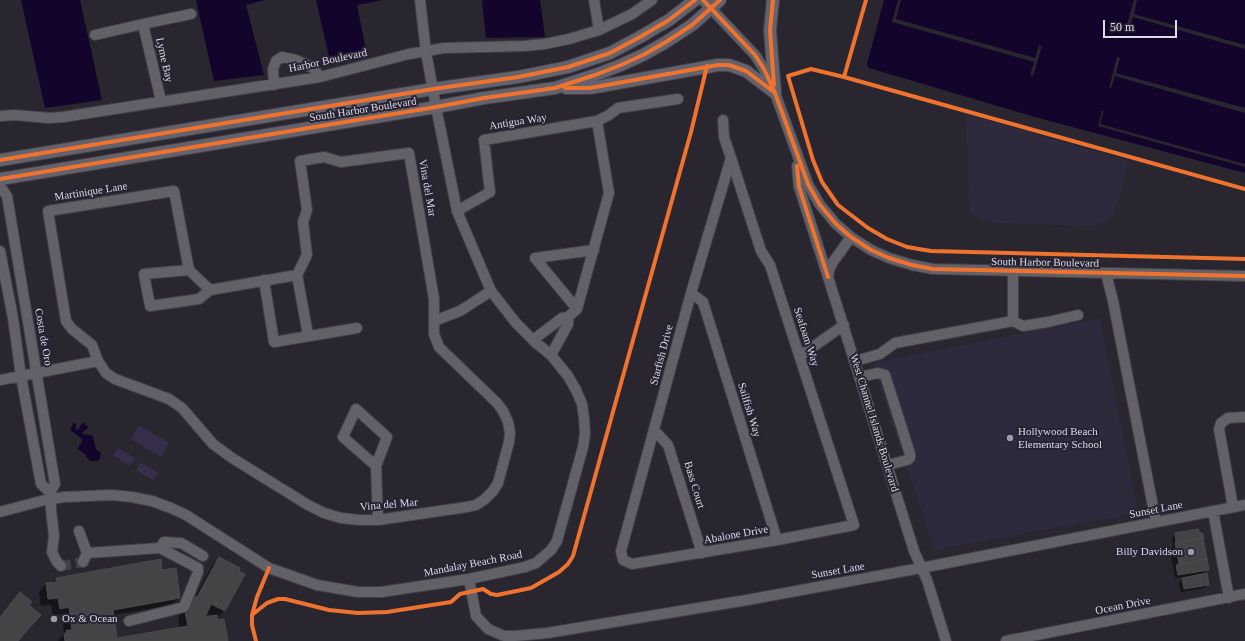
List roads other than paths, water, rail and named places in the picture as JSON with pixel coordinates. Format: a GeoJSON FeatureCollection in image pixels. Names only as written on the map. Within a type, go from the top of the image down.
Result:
{"type":"FeatureCollection","features":[{"type":"Feature","properties":{"kind":"main road","name":"South Harbor Boulevard"},"geometry":{"type":"LineString","coordinates":[[0,160],[568,67],[610,53],[669,20],[695,0]]}},
{"type":"Feature","properties":{"kind":"main road"},"geometry":{"type":"LineString","coordinates":[[773,0],[770,30],[775,93]]}},
{"type":"Feature","properties":{"kind":"main road","name":"South Harbor Boulevard"},"geometry":{"type":"LineString","coordinates":[[0,179],[484,98],[555,88],[595,75],[643,55],[692,25],[712,3]]}},
{"type":"Feature","properties":{"kind":"main road"},"geometry":{"type":"LineString","coordinates":[[555,88],[590,88],[718,65],[729,65],[746,72],[775,93]]}},
{"type":"Feature","properties":{"kind":"street","name":"Mandalay Beach Road"},"geometry":{"type":"LineString","coordinates":[[0,512],[50,496],[112,495],[152,501],[186,515],[269,568],[317,585],[358,592],[381,592],[469,579],[525,567],[536,563],[545,556],[557,542],[583,447],[585,434],[583,411],[576,390],[568,376],[551,355],[516,323],[491,291],[457,211],[426,52],[420,0]]}},
{"type":"Feature","properties":{"kind":"street"},"geometry":{"type":"LineString","coordinates":[[594,0],[599,30]]}},
{"type":"Feature","properties":{"kind":"street","name":"Harbor Boulevard"},"geometry":{"type":"LineString","coordinates":[[0,116],[14,115],[49,118],[63,117],[320,77],[409,54],[444,48],[544,44],[569,39],[599,30],[632,14],[652,0]]}},
{"type":"Feature","properties":{"kind":"street","name":"West Channel Islands Boulevard"},"geometry":{"type":"LineString","coordinates":[[712,3],[755,55],[764,69],[775,93],[808,184],[820,205],[836,224],[851,237]]}},
{"type":"Feature","properties":{"kind":"street"},"geometry":{"type":"LineString","coordinates":[[95,35],[191,14]]}},
{"type":"Feature","properties":{"kind":"street","name":"Lyme Bay"},"geometry":{"type":"LineString","coordinates":[[143,24],[161,102]]}},
{"type":"Feature","properties":{"kind":"street"},"geometry":{"type":"LineString","coordinates":[[274,85],[273,69],[276,61],[282,58],[296,60],[313,68],[320,77]]}},
{"type":"Feature","properties":{"kind":"street","name":"Antigua Way"},"geometry":{"type":"LineString","coordinates":[[457,211],[490,192],[484,140],[597,121],[609,115],[618,108],[678,99]]}},
{"type":"Feature","properties":{"kind":"street","name":"Seafoam Way"},"geometry":{"type":"LineString","coordinates":[[723,120],[724,137],[761,251],[770,266],[854,525]]}},
{"type":"Feature","properties":{"kind":"street"},"geometry":{"type":"LineString","coordinates":[[533,340],[562,318],[568,317],[577,309],[609,193],[597,121]]}},
{"type":"Feature","properties":{"kind":"street","name":"Vina del Mar"},"geometry":{"type":"LineString","coordinates":[[98,361],[106,373],[115,379],[169,399],[182,408],[213,444],[232,458],[308,505],[324,513],[341,518],[378,520],[467,507],[476,505],[485,499],[493,491],[501,476],[510,442],[508,422],[497,403],[439,347],[434,334],[434,298],[409,153],[341,162],[324,157],[300,161],[307,210],[302,222],[307,255],[297,275]]}},
{"type":"Feature","properties":{"kind":"street","name":"West Channel Islands Boulevard"},"geometry":{"type":"LineString","coordinates":[[797,156],[798,187],[844,325],[914,551],[927,580],[946,641]]}},
{"type":"Feature","properties":{"kind":"street","name":"Starfish Drive"},"geometry":{"type":"LineString","coordinates":[[623,560],[621,551],[691,293],[731,158]]}},
{"type":"Feature","properties":{"kind":"street","name":"Costa de Oro"},"geometry":{"type":"LineString","coordinates":[[0,186],[7,196],[55,484],[50,496],[50,510],[54,536],[52,552],[57,562],[61,566]]}},
{"type":"Feature","properties":{"kind":"street","name":"Martinique Lane"},"geometry":{"type":"LineString","coordinates":[[98,361],[92,344],[72,330],[66,321],[48,211],[174,192],[189,270]]}},
{"type":"Feature","properties":{"kind":"street"},"geometry":{"type":"LineString","coordinates":[[828,277],[832,262],[851,237]]}},
{"type":"Feature","properties":{"kind":"street","name":"South Harbor Boulevard"},"geometry":{"type":"LineString","coordinates":[[851,237],[871,250],[889,258],[912,265],[933,269],[1245,276]]}},
{"type":"Feature","properties":{"kind":"street"},"geometry":{"type":"LineString","coordinates":[[577,309],[535,258],[594,250]]}},
{"type":"Feature","properties":{"kind":"street"},"geometry":{"type":"LineString","coordinates":[[0,251],[13,318],[20,376],[40,484],[50,496]]}},
{"type":"Feature","properties":{"kind":"street"},"geometry":{"type":"LineString","coordinates":[[210,290],[189,270],[144,274],[150,306],[199,299],[210,290],[297,275],[308,335]]}},
{"type":"Feature","properties":{"kind":"street"},"geometry":{"type":"LineString","coordinates":[[1013,271],[1013,320]]}},
{"type":"Feature","properties":{"kind":"street"},"geometry":{"type":"LineString","coordinates":[[1106,273],[1114,301],[1156,522]]}},
{"type":"Feature","properties":{"kind":"street"},"geometry":{"type":"LineString","coordinates":[[264,280],[274,342],[308,335],[357,328]]}},
{"type":"Feature","properties":{"kind":"street"},"geometry":{"type":"LineString","coordinates":[[434,321],[460,311],[491,291]]}},
{"type":"Feature","properties":{"kind":"street","name":"Sailfish Way"},"geometry":{"type":"LineString","coordinates":[[691,293],[703,302],[777,540]]}},
{"type":"Feature","properties":{"kind":"street"},"geometry":{"type":"LineString","coordinates":[[855,361],[880,354],[895,343],[1013,320],[1023,326],[1078,315]]}},
{"type":"Feature","properties":{"kind":"street"},"geometry":{"type":"LineString","coordinates":[[551,355],[568,324],[568,317]]}},
{"type":"Feature","properties":{"kind":"street"},"geometry":{"type":"LineString","coordinates":[[556,323],[564,331]]}},
{"type":"Feature","properties":{"kind":"street"},"geometry":{"type":"LineString","coordinates":[[800,356],[844,325]]}},
{"type":"Feature","properties":{"kind":"street"},"geometry":{"type":"LineString","coordinates":[[0,380],[98,361]]}},
{"type":"Feature","properties":{"kind":"street"},"geometry":{"type":"LineString","coordinates":[[860,377],[882,373],[885,375],[889,385],[910,458],[888,465]]}},
{"type":"Feature","properties":{"kind":"street"},"geometry":{"type":"LineString","coordinates":[[376,466],[343,436],[356,409],[387,437],[376,466],[378,520]]}},
{"type":"Feature","properties":{"kind":"street"},"geometry":{"type":"LineString","coordinates":[[1234,507],[1219,429],[1221,423],[1228,418],[1245,417]]}},
{"type":"Feature","properties":{"kind":"street","name":"Bass Court"},"geometry":{"type":"LineString","coordinates":[[654,430],[668,445],[702,553]]}},
{"type":"Feature","properties":{"kind":"street","name":"Sunset Lane"},"geometry":{"type":"LineString","coordinates":[[469,579],[476,616],[488,629],[504,636],[547,633],[739,602],[1245,505]]}},
{"type":"Feature","properties":{"kind":"street"},"geometry":{"type":"LineString","coordinates":[[1213,511],[1228,598]]}},
{"type":"Feature","properties":{"kind":"street","name":"Abalone Drive"},"geometry":{"type":"LineString","coordinates":[[623,560],[632,564],[777,540],[854,525]]}},
{"type":"Feature","properties":{"kind":"street"},"geometry":{"type":"LineString","coordinates":[[79,531],[85,557],[160,548],[198,568],[194,586],[184,607],[129,621]]}},
{"type":"Feature","properties":{"kind":"street"},"geometry":{"type":"LineString","coordinates":[[160,548],[164,542],[181,543],[203,556]]}},
{"type":"Feature","properties":{"kind":"street","name":"Ocean Drive"},"geometry":{"type":"LineString","coordinates":[[1006,641],[1245,594]]}},
{"type":"Feature","properties":{"kind":"tunnel"},"geometry":{"type":"LineString","coordinates":[[61,566],[83,562]]}},
{"type":"Feature","properties":{"kind":"place","name":"Hollywood Beach Elementary School"},"geometry":{"type":"Point","coordinates":[1010,438]}},
{"type":"Feature","properties":{"kind":"place","name":"Billy Davidson"},"geometry":{"type":"Point","coordinates":[1191,552]}},
{"type":"Feature","properties":{"kind":"place","name":"Ox & Ocean"},"geometry":{"type":"Point","coordinates":[54,619]}}]}
